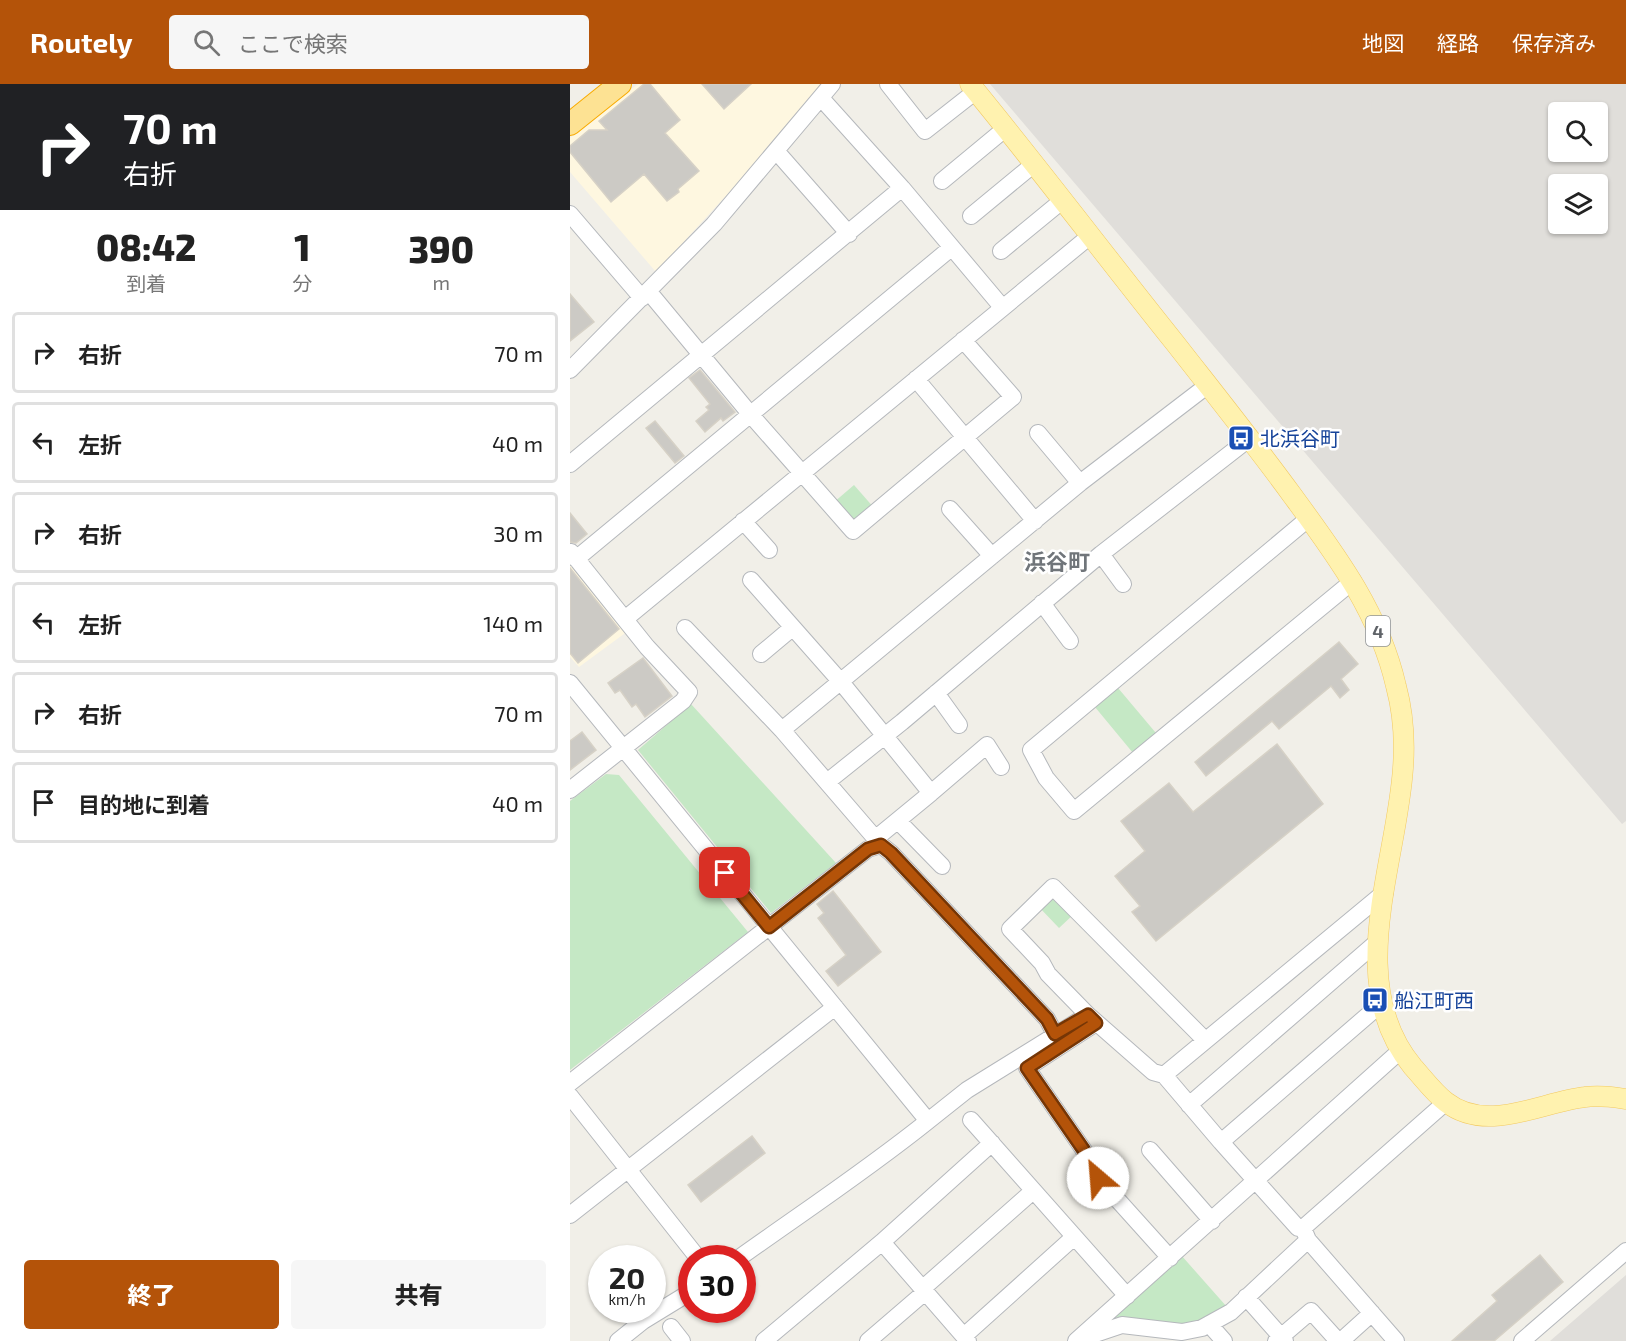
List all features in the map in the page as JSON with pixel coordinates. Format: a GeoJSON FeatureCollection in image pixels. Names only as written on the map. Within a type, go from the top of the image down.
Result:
{"type":"FeatureCollection","features":[{"type":"Feature","properties":{"kind":"highway"},"geometry":{"type":"LineString","coordinates":[[570,124],[620,84]]}},
{"type":"Feature","properties":{"kind":"main road","name":"4"},"geometry":{"type":"LineString","coordinates":[[973,88],[1250,438],[1353,580],[1372,615],[1387,652],[1397,688],[1403,728],[1403,768],[1377,942],[1377,973],[1382,1003],[1387,1021],[1401,1050],[1446,1102],[1462,1111],[1484,1116],[1510,1114],[1585,1097],[1607,1096],[1626,1099]]}},
{"type":"Feature","properties":{"kind":"street"},"geometry":{"type":"LineString","coordinates":[[570,370],[714,224],[832,84]]}},
{"type":"Feature","properties":{"kind":"street"},"geometry":{"type":"LineString","coordinates":[[888,84],[925,131],[973,88]]}},
{"type":"Feature","properties":{"kind":"street"},"geometry":{"type":"LineString","coordinates":[[821,98],[1002,307]]}},
{"type":"Feature","properties":{"kind":"street"},"geometry":{"type":"LineString","coordinates":[[942,181],[1006,128]]}},
{"type":"Feature","properties":{"kind":"street"},"geometry":{"type":"LineString","coordinates":[[777,152],[849,234]]}},
{"type":"Feature","properties":{"kind":"street"},"geometry":{"type":"LineString","coordinates":[[970,216],[1034,164]]}},
{"type":"Feature","properties":{"kind":"street"},"geometry":{"type":"LineString","coordinates":[[570,464],[902,189]]}},
{"type":"Feature","properties":{"kind":"street"},"geometry":{"type":"LineString","coordinates":[[1001,251],[1063,200]]}},
{"type":"Feature","properties":{"kind":"street"},"geometry":{"type":"LineString","coordinates":[[570,214],[702,356],[852,531],[1013,397],[963,340]]}},
{"type":"Feature","properties":{"kind":"street"},"geometry":{"type":"LineString","coordinates":[[625,619],[1090,236]]}},
{"type":"Feature","properties":{"kind":"street"},"geometry":{"type":"LineString","coordinates":[[570,790],[683,701],[689,692],[647,647],[573,555],[751,415],[951,248]]}},
{"type":"Feature","properties":{"kind":"street"},"geometry":{"type":"LineString","coordinates":[[916,379],[1035,520]]}},
{"type":"Feature","properties":{"kind":"street"},"geometry":{"type":"LineString","coordinates":[[782,730],[1080,483],[1208,385]]}},
{"type":"Feature","properties":{"kind":"street"},"geometry":{"type":"LineString","coordinates":[[1038,433],[1080,483]]}},
{"type":"Feature","properties":{"kind":"street"},"geometry":{"type":"LineString","coordinates":[[827,782],[1101,554],[1250,438]]}},
{"type":"Feature","properties":{"kind":"street"},"geometry":{"type":"LineString","coordinates":[[950,509],[992,556]]}},
{"type":"Feature","properties":{"kind":"street"},"geometry":{"type":"LineString","coordinates":[[1309,518],[1031,750],[1046,778],[1074,811],[1353,580]]}},
{"type":"Feature","properties":{"kind":"street"},"geometry":{"type":"LineString","coordinates":[[743,521],[769,550]]}},
{"type":"Feature","properties":{"kind":"street"},"geometry":{"type":"LineString","coordinates":[[1101,554],[1123,584]]}},
{"type":"Feature","properties":{"kind":"street"},"geometry":{"type":"LineString","coordinates":[[751,580],[841,682],[931,793]]}},
{"type":"Feature","properties":{"kind":"street"},"geometry":{"type":"LineString","coordinates":[[1042,603],[1070,641]]}},
{"type":"Feature","properties":{"kind":"street"},"geometry":{"type":"LineString","coordinates":[[685,628],[782,730],[878,842],[891,853],[1047,1019],[1055,1034]]}},
{"type":"Feature","properties":{"kind":"street"},"geometry":{"type":"LineString","coordinates":[[761,654],[792,628]]}},
{"type":"Feature","properties":{"kind":"street"},"geometry":{"type":"LineString","coordinates":[[570,683],[927,1121]]}},
{"type":"Feature","properties":{"kind":"street"},"geometry":{"type":"LineString","coordinates":[[936,693],[959,725]]}},
{"type":"Feature","properties":{"kind":"street"},"geometry":{"type":"LineString","coordinates":[[570,1083],[878,842],[898,821],[987,744],[1001,767]]}},
{"type":"Feature","properties":{"kind":"street"},"geometry":{"type":"LineString","coordinates":[[898,821],[942,866]]}},
{"type":"Feature","properties":{"kind":"street"},"geometry":{"type":"LineString","coordinates":[[1205,1040],[1053,887],[1010,929],[1042,963],[1048,974],[1092,1019],[1153,1072],[1164,1075],[1396,1341]]}},
{"type":"Feature","properties":{"kind":"street"},"geometry":{"type":"LineString","coordinates":[[1164,1075],[1385,892]]}},
{"type":"Feature","properties":{"kind":"street"},"geometry":{"type":"LineString","coordinates":[[1190,1105],[1377,942]]}},
{"type":"Feature","properties":{"kind":"street"},"geometry":{"type":"LineString","coordinates":[[1221,1142],[1382,1003]]}},
{"type":"Feature","properties":{"kind":"street"},"geometry":{"type":"LineString","coordinates":[[570,1215],[835,1007]]}},
{"type":"Feature","properties":{"kind":"street"},"geometry":{"type":"LineString","coordinates":[[756,1246],[887,1154],[967,1090],[1055,1034],[1092,1019]]}},
{"type":"Feature","properties":{"kind":"street"},"geometry":{"type":"LineString","coordinates":[[1092,1019],[1027,1068],[1083,1149],[1098,1178],[1170,1258]]}},
{"type":"Feature","properties":{"kind":"street"},"geometry":{"type":"LineString","coordinates":[[1076,1341],[1401,1050]]}},
{"type":"Feature","properties":{"kind":"street"},"geometry":{"type":"LineString","coordinates":[[570,1096],[688,1245]]}},
{"type":"Feature","properties":{"kind":"street"},"geometry":{"type":"LineString","coordinates":[[1076,1341],[1122,1324],[1160,1336],[1182,1332],[1202,1328],[1231,1312],[1305,1234],[1446,1102]]}},
{"type":"Feature","properties":{"kind":"street"},"geometry":{"type":"LineString","coordinates":[[971,1120],[1127,1296]]}},
{"type":"Feature","properties":{"kind":"street"},"geometry":{"type":"LineString","coordinates":[[764,1341],[882,1242],[992,1143]]}},
{"type":"Feature","properties":{"kind":"street"},"geometry":{"type":"LineString","coordinates":[[1150,1150],[1212,1221]]}},
{"type":"Feature","properties":{"kind":"street"},"geometry":{"type":"LineString","coordinates":[[868,1341],[1033,1191]]}},
{"type":"Feature","properties":{"kind":"street"},"geometry":{"type":"LineString","coordinates":[[882,1242],[966,1338],[1074,1237]]}},
{"type":"Feature","properties":{"kind":"street"},"geometry":{"type":"LineString","coordinates":[[1522,1341],[1626,1251]]}},
{"type":"Feature","properties":{"kind":"street"},"geometry":{"type":"LineString","coordinates":[[1246,1297],[1281,1340],[1311,1311],[1338,1340],[1372,1313]]}},
{"type":"Feature","properties":{"kind":"street"},"geometry":{"type":"LineString","coordinates":[[618,1341],[678,1300]]}},
{"type":"Feature","properties":{"kind":"street"},"geometry":{"type":"LineString","coordinates":[[1209,1324],[1224,1341]]}},
{"type":"Feature","properties":{"kind":"street"},"geometry":{"type":"LineString","coordinates":[[671,1327],[682,1341]]}},
{"type":"Feature","properties":{"kind":"shaded area"},"geometry":{"type":"Polygon","coordinates":[[[638,84],[821,84],[733,188],[656,272],[570,172],[570,138],[638,84]]]}},
{"type":"Feature","properties":{"kind":"shaded area"},"geometry":{"type":"Polygon","coordinates":[[[990,84],[1626,84],[1626,821],[1622,824],[990,84]]]}},
{"type":"Feature","properties":{"kind":"shaded area"},"geometry":{"type":"Polygon","coordinates":[[[570,560],[628,631],[579,667],[570,657],[570,560]]]}},
{"type":"Feature","properties":{"kind":"shaded area"},"geometry":{"type":"Polygon","coordinates":[[[1626,1275],[1626,1341],[1550,1341],[1626,1275]]]}},
{"type":"Feature","properties":{"kind":"green space"},"geometry":{"type":"Polygon","coordinates":[[[854,485],[875,509],[854,527],[833,503],[854,485]]]}},
{"type":"Feature","properties":{"kind":"green space"},"geometry":{"type":"Polygon","coordinates":[[[1113,682],[1161,739],[1138,759],[1090,701],[1113,682]]]}},
{"type":"Feature","properties":{"kind":"green space"},"geometry":{"type":"Polygon","coordinates":[[[691,704],[836,863],[771,913],[638,750],[691,704]]]}},
{"type":"Feature","properties":{"kind":"green space"},"geometry":{"type":"Polygon","coordinates":[[[606,774],[619,775],[748,932],[570,1070],[570,801],[606,774]]]}},
{"type":"Feature","properties":{"kind":"green space"},"geometry":{"type":"Polygon","coordinates":[[[1053,892],[1074,914],[1059,928],[1038,906],[1053,892]]]}},
{"type":"Feature","properties":{"kind":"green space"},"geometry":{"type":"Polygon","coordinates":[[[1181,1255],[1227,1307],[1209,1319],[1184,1326],[1102,1327],[1181,1255]]]}},
{"type":"Feature","properties":{"kind":"building"},"geometry":{"type":"Polygon","coordinates":[[[644,84],[650,84],[680,120],[665,133],[699,171],[667,201],[644,174],[611,202],[570,152],[570,146],[589,130],[607,130],[599,121],[644,84]]]}},
{"type":"Feature","properties":{"kind":"building"},"geometry":{"type":"Polygon","coordinates":[[[702,84],[751,84],[724,109],[702,84]]]}},
{"type":"Feature","properties":{"kind":"building"},"geometry":{"type":"Polygon","coordinates":[[[570,294],[594,322],[570,341],[570,294]]]}},
{"type":"Feature","properties":{"kind":"building"},"geometry":{"type":"Polygon","coordinates":[[[700,370],[735,412],[723,421],[721,418],[705,432],[696,421],[709,410],[706,407],[710,404],[689,378],[700,370]]]}},
{"type":"Feature","properties":{"kind":"building"},"geometry":{"type":"Polygon","coordinates":[[[655,421],[684,456],[675,463],[646,428],[655,421]]]}},
{"type":"Feature","properties":{"kind":"building"},"geometry":{"type":"Polygon","coordinates":[[[570,513],[587,534],[576,543],[570,542],[570,513]]]}},
{"type":"Feature","properties":{"kind":"building"},"geometry":{"type":"Polygon","coordinates":[[[570,568],[619,629],[578,663],[570,653],[570,568]]]}},
{"type":"Feature","properties":{"kind":"building"},"geometry":{"type":"Polygon","coordinates":[[[1339,642],[1358,664],[1341,679],[1349,690],[1340,698],[1331,686],[1279,729],[1272,721],[1206,776],[1195,762],[1339,642]]]}},
{"type":"Feature","properties":{"kind":"building"},"geometry":{"type":"Polygon","coordinates":[[[643,658],[672,696],[645,717],[636,704],[632,707],[620,690],[615,693],[608,683],[643,658]]]}},
{"type":"Feature","properties":{"kind":"building"},"geometry":{"type":"Polygon","coordinates":[[[582,732],[596,750],[570,770],[570,741],[582,732]]]}},
{"type":"Feature","properties":{"kind":"building"},"geometry":{"type":"Polygon","coordinates":[[[1277,744],[1323,804],[1156,941],[1132,912],[1140,906],[1115,876],[1145,851],[1121,821],[1169,783],[1193,812],[1277,744]]]}},
{"type":"Feature","properties":{"kind":"building"},"geometry":{"type":"Polygon","coordinates":[[[833,891],[881,952],[838,986],[826,971],[846,955],[818,918],[824,913],[817,904],[833,891]]]}},
{"type":"Feature","properties":{"kind":"building"},"geometry":{"type":"Polygon","coordinates":[[[752,1136],[765,1153],[701,1202],[688,1185],[752,1136]]]}},
{"type":"Feature","properties":{"kind":"building"},"geometry":{"type":"Polygon","coordinates":[[[1540,1255],[1563,1282],[1494,1341],[1452,1341],[1497,1301],[1492,1295],[1540,1255]]]}},
{"type":"Feature","properties":{"kind":"place","name":"北浜谷町"},"geometry":{"type":"Point","coordinates":[1241,438]}},
{"type":"Feature","properties":{"kind":"place","name":"船江町西"},"geometry":{"type":"Point","coordinates":[1375,1000]}},
{"type":"Feature","properties":{"kind":"district","name":"浜谷町"},"geometry":{"type":"Point","coordinates":[1057,561]}},
{"type":"Feature","properties":{"kind":"route"},"geometry":{"type":"LineString","coordinates":[[725,873],[769,927],[868,849],[881,845],[891,853],[1047,1019],[1055,1034],[1088,1015],[1096,1023],[1027,1068],[1083,1149],[1098,1178]]}}]}
